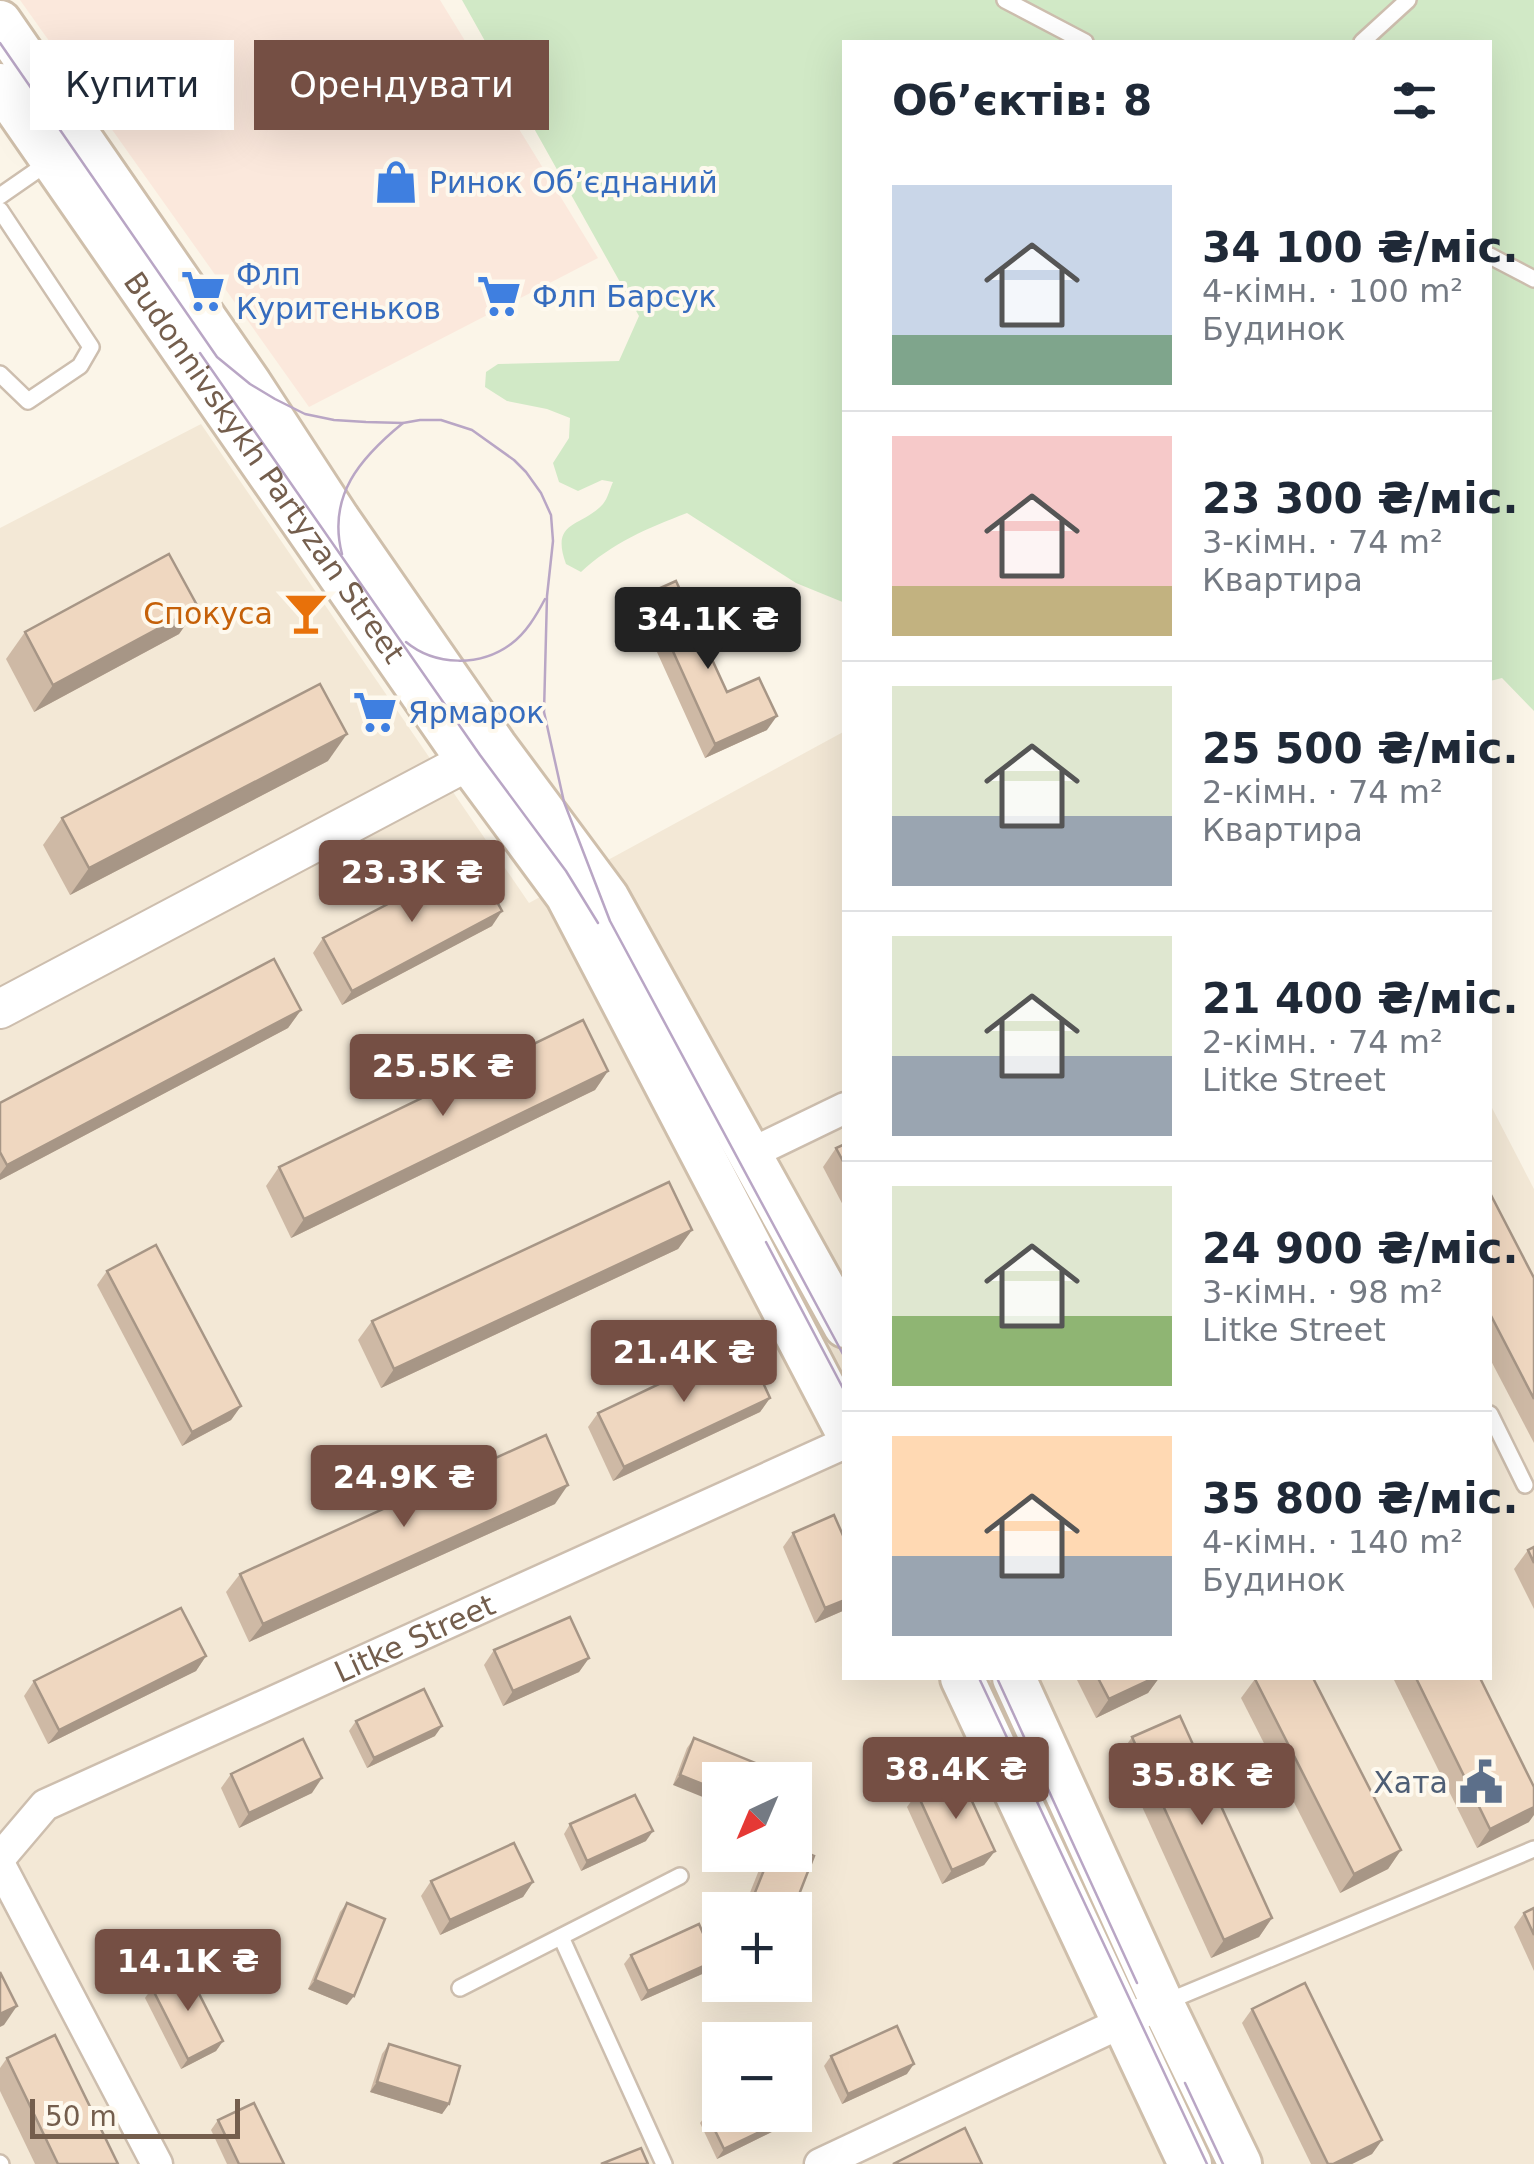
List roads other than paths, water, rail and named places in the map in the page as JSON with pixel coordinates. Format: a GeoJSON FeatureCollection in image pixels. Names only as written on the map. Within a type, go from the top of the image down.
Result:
{"type":"FeatureCollection","features":[{"type":"Feature","properties":{"kind":"main road","name":"Budonnivskykh Partyzan Street"},"geometry":{"type":"LineString","coordinates":[[0,22],[250,384],[338,519],[567,895],[842,1422]]}},
{"type":"Feature","properties":{"kind":"main road","name":"Budonnivskykh Partyzan Street"},"geometry":{"type":"LineString","coordinates":[[0,85],[482,754],[607,897],[842,1321]]}},
{"type":"Feature","properties":{"kind":"main road"},"geometry":{"type":"LineString","coordinates":[[963,1680],[1190,2164]]}},
{"type":"Feature","properties":{"kind":"main road"},"geometry":{"type":"LineString","coordinates":[[1015,1680],[1162,2004],[1240,2164]]}},
{"type":"Feature","properties":{"kind":"street"},"geometry":{"type":"LineString","coordinates":[[0,1008],[482,754]]}},
{"type":"Feature","properties":{"kind":"street"},"geometry":{"type":"LineString","coordinates":[[750,1154],[842,1109]]}},
{"type":"Feature","properties":{"kind":"street","name":"Litke Street"},"geometry":{"type":"LineString","coordinates":[[0,1861],[45,1805],[842,1443]]}},
{"type":"Feature","properties":{"kind":"street"},"geometry":{"type":"LineString","coordinates":[[0,1861],[158,2164]]}},
{"type":"Feature","properties":{"kind":"street"},"geometry":{"type":"LineString","coordinates":[[820,2164],[1162,2004]]}},
{"type":"Feature","properties":{"kind":"lane"},"geometry":{"type":"LineString","coordinates":[[1005,0],[1081,40]]}},
{"type":"Feature","properties":{"kind":"lane"},"geometry":{"type":"LineString","coordinates":[[1364,40],[1408,0]]}},
{"type":"Feature","properties":{"kind":"lane"},"geometry":{"type":"LineString","coordinates":[[0,196],[52,160]]}},
{"type":"Feature","properties":{"kind":"lane"},"geometry":{"type":"LineString","coordinates":[[0,210],[92,347],[80,366],[28,401],[0,374]]}},
{"type":"Feature","properties":{"kind":"lane"},"geometry":{"type":"LineString","coordinates":[[1492,257],[1534,279]]}},
{"type":"Feature","properties":{"kind":"lane"},"geometry":{"type":"LineString","coordinates":[[1492,1418],[1526,1485]]}},
{"type":"Feature","properties":{"kind":"lane"},"geometry":{"type":"LineString","coordinates":[[1162,2004],[1534,1849]]}},
{"type":"Feature","properties":{"kind":"lane"},"geometry":{"type":"LineString","coordinates":[[460,1988],[680,1876]]}},
{"type":"Feature","properties":{"kind":"lane"},"geometry":{"type":"LineString","coordinates":[[560,1937],[664,2164]]}},
{"type":"Feature","properties":{"kind":"tram line"},"geometry":{"type":"LineString","coordinates":[[0,43],[217,357],[250,384],[305,414],[366,422],[441,420],[472,430],[514,460],[541,493],[551,515],[553,541],[547,596],[544,712],[564,802],[610,921],[842,1352]]}},
{"type":"Feature","properties":{"kind":"tram line"},"geometry":{"type":"LineString","coordinates":[[200,353],[480,755],[566,871],[598,923]]}},
{"type":"Feature","properties":{"kind":"tram line"},"geometry":{"type":"LineString","coordinates":[[342,554],[339,514],[343,496],[373,450],[403,423]]}},
{"type":"Feature","properties":{"kind":"tram line"},"geometry":{"type":"LineString","coordinates":[[406,642],[444,659],[486,657],[516,640],[545,599]]}},
{"type":"Feature","properties":{"kind":"tram line"},"geometry":{"type":"LineString","coordinates":[[766,1242],[842,1386]]}},
{"type":"Feature","properties":{"kind":"tram line"},"geometry":{"type":"LineString","coordinates":[[980,1680],[1207,2164]]}},
{"type":"Feature","properties":{"kind":"tram line"},"geometry":{"type":"LineString","coordinates":[[998,1680],[1137,1983]]}},
{"type":"Feature","properties":{"kind":"tram line"},"geometry":{"type":"LineString","coordinates":[[1185,2083],[1223,2164]]}},
{"type":"Feature","properties":{"kind":"place","name":"Ринок Обʼєднаний"},"geometry":{"type":"Point","coordinates":[396,182]}},
{"type":"Feature","properties":{"kind":"place","name":"Флп Куритеньков"},"geometry":{"type":"Point","coordinates":[203,291]}},
{"type":"Feature","properties":{"kind":"place","name":"Флп Барсук"},"geometry":{"type":"Point","coordinates":[499,296]}},
{"type":"Feature","properties":{"kind":"place","name":"Спокуса"},"geometry":{"type":"Point","coordinates":[306,613]}},
{"type":"Feature","properties":{"kind":"place","name":"Ярмарок"},"geometry":{"type":"Point","coordinates":[375,712]}},
{"type":"Feature","properties":{"kind":"place","name":"Хата"},"geometry":{"type":"Point","coordinates":[1481,1782]}}]}
